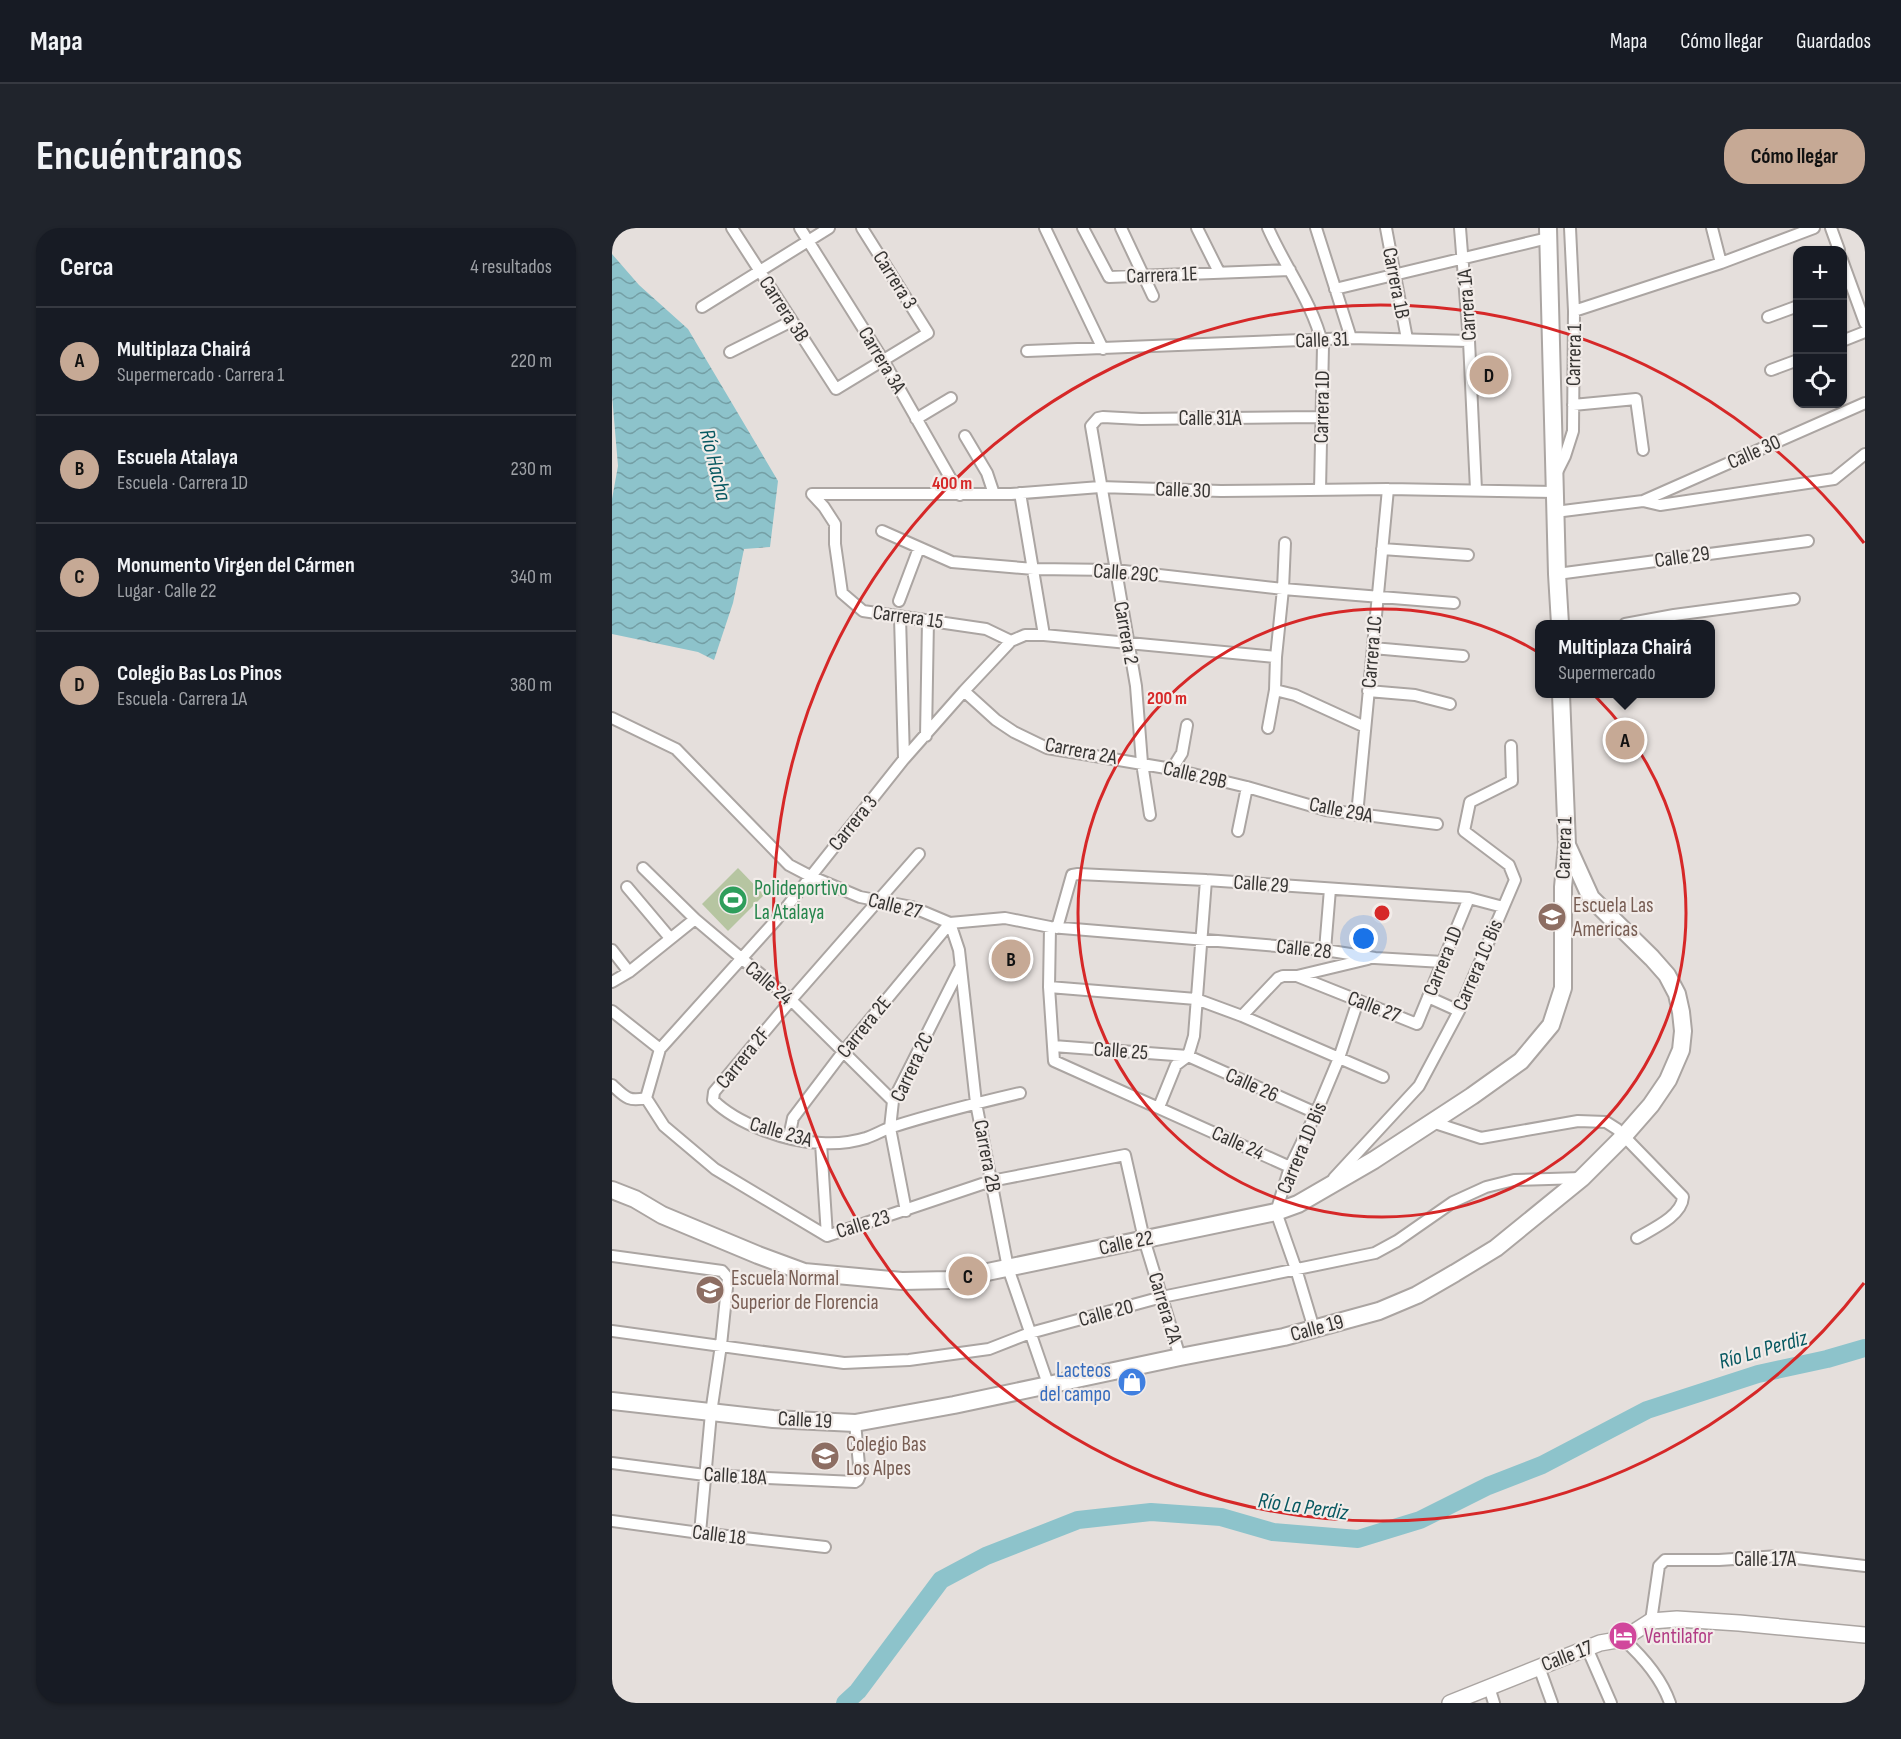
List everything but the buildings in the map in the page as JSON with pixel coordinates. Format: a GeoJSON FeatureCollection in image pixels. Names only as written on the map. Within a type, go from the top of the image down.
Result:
{"type":"FeatureCollection","features":[{"type":"Feature","properties":{"kind":"main road","name":"Carrera 1"},"geometry":{"type":"LineString","coordinates":[[1548,233],[1560,620]]}},
{"type":"Feature","properties":{"kind":"main road","name":"Carrera 1"},"geometry":{"type":"LineString","coordinates":[[1432,1122],[1521,1061],[1551,1025],[1563,988],[1563,887],[1567,845],[1561,698]]}},
{"type":"Feature","properties":{"kind":"main road","name":"Calle 19"},"geometry":{"type":"LineString","coordinates":[[612,1401],[773,1419],[855,1423],[954,1405],[1284,1337],[1379,1311],[1417,1295],[1455,1273],[1496,1248],[1582,1178],[1651,1105],[1675,1066],[1680,1050],[1683,1031],[1682,1012],[1677,994],[1667,975],[1591,898],[1567,845]]}},
{"type":"Feature","properties":{"kind":"main road","name":"Calle 22"},"geometry":{"type":"LineString","coordinates":[[612,1190],[662,1215],[804,1272],[902,1281],[949,1280],[1276,1212],[1298,1204],[1323,1190],[1432,1122]]}},
{"type":"Feature","properties":{"kind":"main road"},"geometry":{"type":"LineString","coordinates":[[1650,1621],[1677,1619],[1739,1623],[1865,1635]]}},
{"type":"Feature","properties":{"kind":"main road","name":"Calle 17"},"geometry":{"type":"LineString","coordinates":[[1450,1703],[1600,1643],[1623,1639],[1650,1621]]}},
{"type":"Feature","properties":{"kind":"street","name":"Carrera 3B"},"geometry":{"type":"LineString","coordinates":[[732,228],[836,389],[883,360]]}},
{"type":"Feature","properties":{"kind":"street","name":"Carrera 3A"},"geometry":{"type":"LineString","coordinates":[[800,228],[883,360],[960,495]]}},
{"type":"Feature","properties":{"kind":"street"},"geometry":{"type":"LineString","coordinates":[[702,307],[829,228]]}},
{"type":"Feature","properties":{"kind":"street","name":"Carrera 3"},"geometry":{"type":"LineString","coordinates":[[862,228],[928,333],[883,360]]}},
{"type":"Feature","properties":{"kind":"street"},"geometry":{"type":"LineString","coordinates":[[1027,351],[1103,349],[1045,228]]}},
{"type":"Feature","properties":{"kind":"street","name":"Carrera 1E"},"geometry":{"type":"LineString","coordinates":[[1083,228],[1109,277],[1220,272],[1197,228]]}},
{"type":"Feature","properties":{"kind":"street"},"geometry":{"type":"LineString","coordinates":[[1121,228],[1153,296]]}},
{"type":"Feature","properties":{"kind":"street","name":"Carrera 1D"},"geometry":{"type":"LineString","coordinates":[[1268,228],[1301,289],[1317,324],[1323,346],[1320,490]]}},
{"type":"Feature","properties":{"kind":"street"},"geometry":{"type":"LineString","coordinates":[[1316,228],[1351,338]]}},
{"type":"Feature","properties":{"kind":"street","name":"Carrera 1B"},"geometry":{"type":"LineString","coordinates":[[1386,228],[1407,339]]}},
{"type":"Feature","properties":{"kind":"street","name":"Carrera 1A"},"geometry":{"type":"LineString","coordinates":[[1460,228],[1464,258],[1476,490]]}},
{"type":"Feature","properties":{"kind":"street","name":"Carrera 1"},"geometry":{"type":"LineString","coordinates":[[1555,485],[1573,431],[1574,311],[1570,228]]}},
{"type":"Feature","properties":{"kind":"street"},"geometry":{"type":"LineString","coordinates":[[1712,228],[1721,263]]}},
{"type":"Feature","properties":{"kind":"street"},"geometry":{"type":"LineString","coordinates":[[1574,311],[1721,263],[1814,228]]}},
{"type":"Feature","properties":{"kind":"street"},"geometry":{"type":"LineString","coordinates":[[1831,228],[1838,246]]}},
{"type":"Feature","properties":{"kind":"street"},"geometry":{"type":"LineString","coordinates":[[1335,289],[1464,258],[1548,233]]}},
{"type":"Feature","properties":{"kind":"street"},"geometry":{"type":"LineString","coordinates":[[1220,272],[1290,270]]}},
{"type":"Feature","properties":{"kind":"street"},"geometry":{"type":"LineString","coordinates":[[1847,287],[1865,323]]}},
{"type":"Feature","properties":{"kind":"street"},"geometry":{"type":"LineString","coordinates":[[1768,317],[1793,308]]}},
{"type":"Feature","properties":{"kind":"street"},"geometry":{"type":"LineString","coordinates":[[730,352],[792,321]]}},
{"type":"Feature","properties":{"kind":"street"},"geometry":{"type":"LineString","coordinates":[[1847,339],[1865,332]]}},
{"type":"Feature","properties":{"kind":"street","name":"Calle 31"},"geometry":{"type":"LineString","coordinates":[[1103,349],[1351,338],[1469,341]]}},
{"type":"Feature","properties":{"kind":"street"},"geometry":{"type":"LineString","coordinates":[[1771,370],[1793,362]]}},
{"type":"Feature","properties":{"kind":"street"},"geometry":{"type":"LineString","coordinates":[[916,418],[951,398]]}},
{"type":"Feature","properties":{"kind":"street"},"geometry":{"type":"LineString","coordinates":[[1573,405],[1636,399],[1643,450]]}},
{"type":"Feature","properties":{"kind":"street","name":"Calle 30"},"geometry":{"type":"LineString","coordinates":[[1555,512],[1643,501],[1865,403]]}},
{"type":"Feature","properties":{"kind":"street","name":"Calle 31A"},"geometry":{"type":"LineString","coordinates":[[1098,418],[1321,417]]}},
{"type":"Feature","properties":{"kind":"street","name":"Carrera 2"},"geometry":{"type":"LineString","coordinates":[[1098,418],[1091,426],[1136,686],[1142,763],[1150,815]]}},
{"type":"Feature","properties":{"kind":"street"},"geometry":{"type":"LineString","coordinates":[[965,436],[987,473],[994,494]]}},
{"type":"Feature","properties":{"kind":"street","name":"Calle 30"},"geometry":{"type":"LineString","coordinates":[[1643,501],[1660,505],[1834,479],[1865,454]]}},
{"type":"Feature","properties":{"kind":"street","name":"Calle 30"},"geometry":{"type":"LineString","coordinates":[[812,494],[960,495],[1100,487],[1221,491],[1476,490],[1555,485]]}},
{"type":"Feature","properties":{"kind":"street","name":"Carrera 1C"},"geometry":{"type":"LineString","coordinates":[[1357,815],[1388,489]]}},
{"type":"Feature","properties":{"kind":"street"},"geometry":{"type":"LineString","coordinates":[[1020,493],[1044,635]]}},
{"type":"Feature","properties":{"kind":"street","name":"Carrera 15"},"geometry":{"type":"LineString","coordinates":[[812,494],[835,524],[835,544],[842,593],[863,611],[986,629],[1011,642]]}},
{"type":"Feature","properties":{"kind":"street","name":"Calle 29C"},"geometry":{"type":"LineString","coordinates":[[882,531],[952,562],[1034,569],[1115,570],[1283,589],[1377,596]]}},
{"type":"Feature","properties":{"kind":"street","name":"Calle 29"},"geometry":{"type":"LineString","coordinates":[[1557,574],[1808,541]]}},
{"type":"Feature","properties":{"kind":"street"},"geometry":{"type":"LineString","coordinates":[[1268,728],[1275,690],[1285,543]]}},
{"type":"Feature","properties":{"kind":"street"},"geometry":{"type":"LineString","coordinates":[[899,601],[919,548]]}},
{"type":"Feature","properties":{"kind":"street"},"geometry":{"type":"LineString","coordinates":[[1382,549],[1468,555]]}},
{"type":"Feature","properties":{"kind":"street"},"geometry":{"type":"LineString","coordinates":[[1377,596],[1454,603]]}},
{"type":"Feature","properties":{"kind":"street"},"geometry":{"type":"LineString","coordinates":[[1646,620],[1794,599]]}},
{"type":"Feature","properties":{"kind":"street"},"geometry":{"type":"LineString","coordinates":[[900,617],[904,759]]}},
{"type":"Feature","properties":{"kind":"street"},"geometry":{"type":"LineString","coordinates":[[926,736],[928,620]]}},
{"type":"Feature","properties":{"kind":"street"},"geometry":{"type":"LineString","coordinates":[[1011,642],[1025,635],[1044,635],[1276,657]]}},
{"type":"Feature","properties":{"kind":"street","name":"Carrera 3"},"geometry":{"type":"LineString","coordinates":[[646,1098],[660,1049],[777,919],[904,759],[1011,642]]}},
{"type":"Feature","properties":{"kind":"street"},"geometry":{"type":"LineString","coordinates":[[1373,648],[1463,656]]}},
{"type":"Feature","properties":{"kind":"street"},"geometry":{"type":"LineString","coordinates":[[1275,690],[1295,695],[1365,727]]}},
{"type":"Feature","properties":{"kind":"street","name":"Carrera 2A"},"geometry":{"type":"LineString","coordinates":[[964,691],[996,720],[1014,732],[1047,748],[1142,763]]}},
{"type":"Feature","properties":{"kind":"street"},"geometry":{"type":"LineString","coordinates":[[1368,691],[1415,695],[1450,704]]}},
{"type":"Feature","properties":{"kind":"street","name":"Calle 27"},"geometry":{"type":"LineString","coordinates":[[612,718],[676,749],[789,865],[860,897],[912,907],[950,923],[1005,918],[1054,927],[1201,940]]}},
{"type":"Feature","properties":{"kind":"street"},"geometry":{"type":"LineString","coordinates":[[1172,768],[1182,753],[1187,724]]}},
{"type":"Feature","properties":{"kind":"street","name":"Carrera 1C Bis"},"geometry":{"type":"LineString","coordinates":[[1323,1190],[1419,1086],[1459,1011],[1515,880],[1509,865],[1464,831],[1470,802],[1512,781],[1511,746]]}},
{"type":"Feature","properties":{"kind":"street","name":"Calle 29B"},"geometry":{"type":"LineString","coordinates":[[1142,763],[1172,768],[1247,787]]}},
{"type":"Feature","properties":{"kind":"street"},"geometry":{"type":"LineString","coordinates":[[1238,831],[1247,787]]}},
{"type":"Feature","properties":{"kind":"street","name":"Calle 29A"},"geometry":{"type":"LineString","coordinates":[[1247,787],[1326,810],[1437,824]]}},
{"type":"Feature","properties":{"kind":"street","name":"Carrera 2F"},"geometry":{"type":"LineString","coordinates":[[713,1100],[714,1092],[791,1000],[919,855]]}},
{"type":"Feature","properties":{"kind":"street","name":"Calle 24"},"geometry":{"type":"LineString","coordinates":[[643,868],[695,920],[791,1000],[893,1101]]}},
{"type":"Feature","properties":{"kind":"street","name":"Calle 29"},"geometry":{"type":"LineString","coordinates":[[1054,927],[1072,875],[1078,874],[1206,880],[1469,898],[1503,907]]}},
{"type":"Feature","properties":{"kind":"street"},"geometry":{"type":"LineString","coordinates":[[1159,1107],[1176,1065],[1188,1056],[1194,1036],[1206,880]]}},
{"type":"Feature","properties":{"kind":"street"},"geometry":{"type":"LineString","coordinates":[[627,886],[670,939]]}},
{"type":"Feature","properties":{"kind":"street"},"geometry":{"type":"LineString","coordinates":[[1324,950],[1330,889]]}},
{"type":"Feature","properties":{"kind":"street","name":"Carrera 1D"},"geometry":{"type":"LineString","coordinates":[[1417,1024],[1469,898]]}},
{"type":"Feature","properties":{"kind":"street"},"geometry":{"type":"LineString","coordinates":[[612,982],[629,972],[695,920]]}},
{"type":"Feature","properties":{"kind":"street","name":"Carrera 2B"},"geometry":{"type":"LineString","coordinates":[[950,923],[962,966],[976,1104],[1008,1268],[1048,1384]]}},
{"type":"Feature","properties":{"kind":"street","name":"Carrera 2E"},"geometry":{"type":"LineString","coordinates":[[789,1137],[793,1118],[843,1052],[950,923]]}},
{"type":"Feature","properties":{"kind":"street"},"geometry":{"type":"LineString","coordinates":[[1053,1046],[1049,987],[1054,927]]}},
{"type":"Feature","properties":{"kind":"street","name":"Calle 28"},"geometry":{"type":"LineString","coordinates":[[1201,940],[1324,950],[1375,958],[1443,962]]}},
{"type":"Feature","properties":{"kind":"street"},"geometry":{"type":"LineString","coordinates":[[612,950],[629,972]]}},
{"type":"Feature","properties":{"kind":"street"},"geometry":{"type":"LineString","coordinates":[[1242,1016],[1278,978],[1297,976],[1375,958]]}},
{"type":"Feature","properties":{"kind":"street","name":"Carrera 2C"},"geometry":{"type":"LineString","coordinates":[[906,1211],[890,1128],[893,1101],[962,966]]}},
{"type":"Feature","properties":{"kind":"street","name":"Calle 27"},"geometry":{"type":"LineString","coordinates":[[1297,976],[1417,1024]]}},
{"type":"Feature","properties":{"kind":"street"},"geometry":{"type":"LineString","coordinates":[[1049,987],[1196,999],[1242,1016],[1383,1077]]}},
{"type":"Feature","properties":{"kind":"street"},"geometry":{"type":"LineString","coordinates":[[1428,997],[1459,1011]]}},
{"type":"Feature","properties":{"kind":"street","name":"Carrera 1D Bis"},"geometry":{"type":"LineString","coordinates":[[1314,1329],[1276,1212],[1290,1167],[1339,1058],[1358,1001]]}},
{"type":"Feature","properties":{"kind":"street"},"geometry":{"type":"LineString","coordinates":[[614,1017],[660,1049]]}},
{"type":"Feature","properties":{"kind":"street","name":"Calle 24"},"geometry":{"type":"LineString","coordinates":[[1053,1046],[1054,1062],[1290,1167]]}},
{"type":"Feature","properties":{"kind":"street","name":"Calle 25"},"geometry":{"type":"LineString","coordinates":[[1053,1046],[1188,1056]]}},
{"type":"Feature","properties":{"kind":"street","name":"Calle 26"},"geometry":{"type":"LineString","coordinates":[[1188,1056],[1316,1113]]}},
{"type":"Feature","properties":{"kind":"street"},"geometry":{"type":"LineString","coordinates":[[612,1086],[626,1098],[635,1101],[646,1098]]}},
{"type":"Feature","properties":{"kind":"street"},"geometry":{"type":"LineString","coordinates":[[890,1128],[1020,1094]]}},
{"type":"Feature","properties":{"kind":"street","name":"Calle 23"},"geometry":{"type":"LineString","coordinates":[[646,1098],[664,1126],[715,1169],[827,1236],[992,1182],[1125,1155]]}},
{"type":"Feature","properties":{"kind":"street","name":"Calle 23A"},"geometry":{"type":"LineString","coordinates":[[713,1100],[722,1109],[749,1125],[789,1137],[820,1143],[865,1138],[890,1128]]}},
{"type":"Feature","properties":{"kind":"street"},"geometry":{"type":"LineString","coordinates":[[1432,1122],[1480,1138],[1578,1121],[1606,1122],[1617,1129],[1683,1197],[1683,1203],[1674,1214],[1637,1238]]}},
{"type":"Feature","properties":{"kind":"street"},"geometry":{"type":"LineString","coordinates":[[820,1143],[827,1236]]}},
{"type":"Feature","properties":{"kind":"street","name":"Carrera 2A"},"geometry":{"type":"LineString","coordinates":[[1125,1155],[1144,1239],[1180,1357]]}},
{"type":"Feature","properties":{"kind":"street","name":"Calle 20"},"geometry":{"type":"LineString","coordinates":[[612,1331],[844,1364],[909,1360],[989,1349],[1030,1334],[1162,1297],[1375,1253],[1397,1241],[1453,1202],[1486,1187],[1514,1180],[1582,1178]]}},
{"type":"Feature","properties":{"kind":"street"},"geometry":{"type":"LineString","coordinates":[[612,1256],[722,1271],[726,1274],[729,1283],[711,1413],[700,1533]]}},
{"type":"Feature","properties":{"kind":"street","name":"Calle 18A"},"geometry":{"type":"LineString","coordinates":[[612,1463],[705,1475],[855,1482],[860,1475],[855,1423]]}},
{"type":"Feature","properties":{"kind":"street","name":"Calle 18"},"geometry":{"type":"LineString","coordinates":[[612,1521],[825,1547]]}},
{"type":"Feature","properties":{"kind":"street","name":"Calle 17A"},"geometry":{"type":"LineString","coordinates":[[1650,1621],[1659,1566],[1665,1560],[1719,1560],[1779,1556],[1865,1566]]}},
{"type":"Feature","properties":{"kind":"street"},"geometry":{"type":"LineString","coordinates":[[1623,1639],[1644,1658],[1670,1703]]}},
{"type":"Feature","properties":{"kind":"street"},"geometry":{"type":"LineString","coordinates":[[1587,1648],[1611,1703]]}},
{"type":"Feature","properties":{"kind":"street"},"geometry":{"type":"LineString","coordinates":[[1539,1667],[1552,1703]]}},
{"type":"Feature","properties":{"kind":"street"},"geometry":{"type":"LineString","coordinates":[[1489,1687],[1494,1703]]}},
{"type":"Feature","properties":{"kind":"green space","name":"Polideportivo La Atalaya"},"geometry":{"type":"Polygon","coordinates":[[[738,868],[764,895],[728,931],[702,904],[738,868]]]}},
{"type":"Feature","properties":{"kind":"water","name":"Río Hacha"},"geometry":{"type":"Polygon","coordinates":[[[612,254],[639,285],[688,329],[778,481],[770,547],[744,549],[733,603],[714,660],[698,652],[612,634],[612,499],[618,466],[612,395],[612,254]]]}},
{"type":"Feature","properties":{"kind":"waterway","name":"Río La Perdiz"},"geometry":{"type":"LineString","coordinates":[[845,1703],[858,1691],[941,1580],[986,1556],[1078,1520],[1151,1512],[1221,1517],[1273,1532],[1358,1539],[1420,1520],[1488,1486],[1542,1465],[1647,1410],[1758,1374],[1865,1348]]}},
{"type":"Feature","properties":{"kind":"place","name":"Colegio Bas Los Pinos"},"geometry":{"type":"Point","coordinates":[1489,375]}},
{"type":"Feature","properties":{"kind":"place","name":"Multiplaza Chairá"},"geometry":{"type":"Point","coordinates":[1625,740]}},
{"type":"Feature","properties":{"kind":"place","name":"Polideportivo La Atalaya"},"geometry":{"type":"Point","coordinates":[733,900]}},
{"type":"Feature","properties":{"kind":"place","name":"Escuela Las Americas"},"geometry":{"type":"Point","coordinates":[1552,917]}},
{"type":"Feature","properties":{"kind":"place","name":"Escuela Atalaya"},"geometry":{"type":"Point","coordinates":[1011,959]}},
{"type":"Feature","properties":{"kind":"place","name":"Monumento Virgen del Cármen"},"geometry":{"type":"Point","coordinates":[968,1276]}},
{"type":"Feature","properties":{"kind":"place","name":"Escuela Normal Superior de Florencia"},"geometry":{"type":"Point","coordinates":[710,1290]}},
{"type":"Feature","properties":{"kind":"place","name":"Lacteos del campo"},"geometry":{"type":"Point","coordinates":[1132,1382]}},
{"type":"Feature","properties":{"kind":"place","name":"Colegio Bas Los Alpes"},"geometry":{"type":"Point","coordinates":[825,1456]}},
{"type":"Feature","properties":{"kind":"place","name":"Ventilafor"},"geometry":{"type":"Point","coordinates":[1623,1636]}}]}
